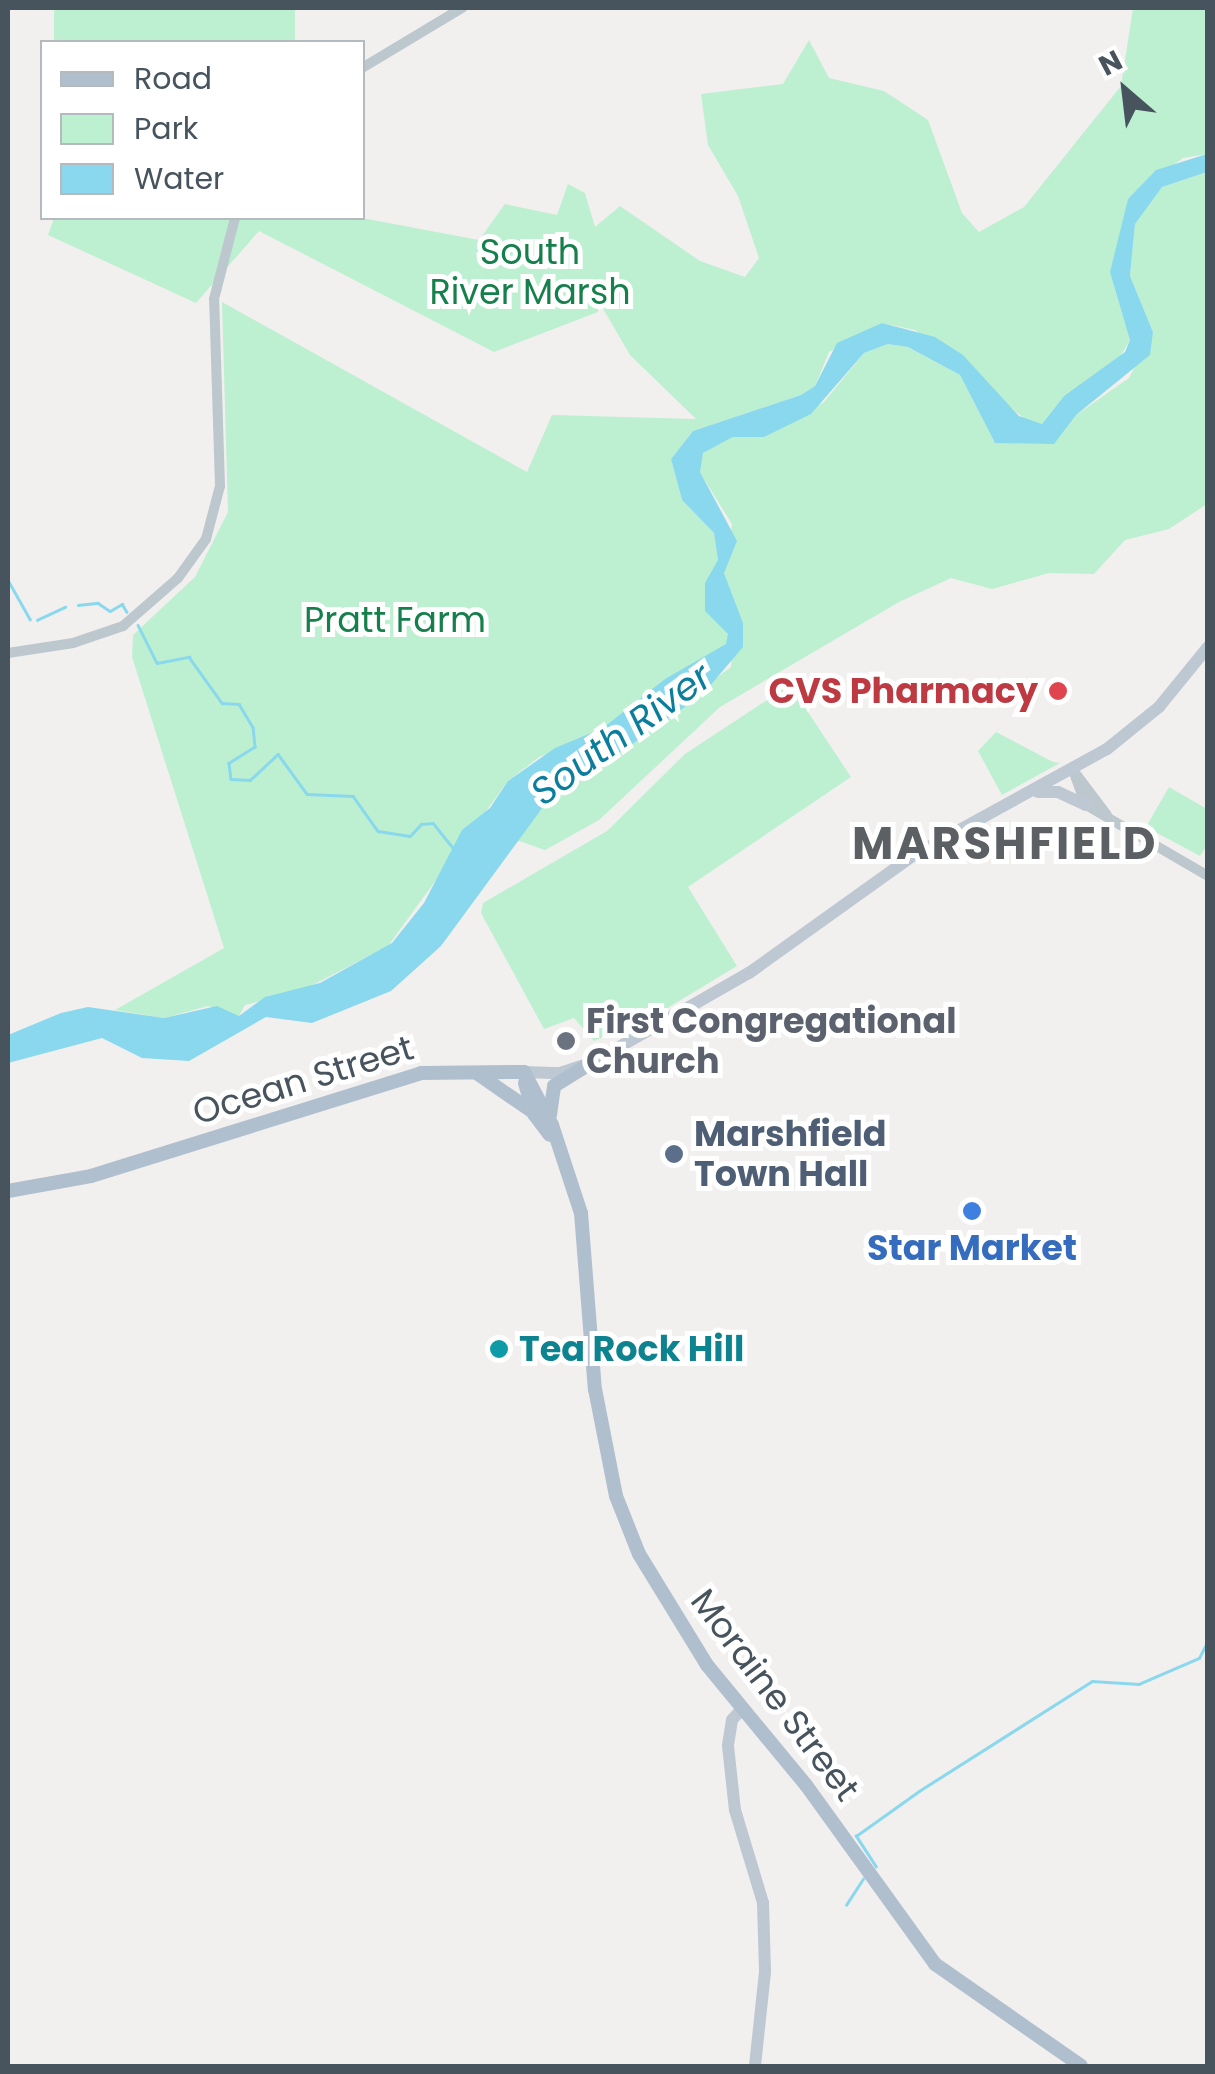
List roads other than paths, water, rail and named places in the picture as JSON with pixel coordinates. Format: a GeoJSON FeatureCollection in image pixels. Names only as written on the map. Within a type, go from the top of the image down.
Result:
{"type":"FeatureCollection","features":[{"type":"Feature","properties":{"kind":"main road","name":"Ocean Street"},"geometry":{"type":"LineString","coordinates":[[8,1191],[98,1174],[421,1073],[560,1073],[591,1063],[749,974],[914,855],[1073,770],[1145,720],[1208,647]]}},
{"type":"Feature","properties":{"kind":"main road"},"geometry":{"type":"LineString","coordinates":[[1030,793],[1058,792],[1086,805]]}},
{"type":"Feature","properties":{"kind":"main road"},"geometry":{"type":"LineString","coordinates":[[552,1125],[548,1100],[554,1086],[591,1063]]}},
{"type":"Feature","properties":{"kind":"main road"},"geometry":{"type":"LineString","coordinates":[[471,1070],[534,1114]]}},
{"type":"Feature","properties":{"kind":"main road","name":"Moraine Street"},"geometry":{"type":"LineString","coordinates":[[524,1072],[534,1114],[560,1148]]}},
{"type":"Feature","properties":{"kind":"main road","name":"Moraine Street"},"geometry":{"type":"LineString","coordinates":[[524,1072],[552,1125],[581,1213],[592,1368],[622,1518],[683,1626],[935,1964],[1082,2066]]}},
{"type":"Feature","properties":{"kind":"main road"},"geometry":{"type":"LineString","coordinates":[[743,1708],[730,1726],[728,1746],[735,1810],[763,1903],[765,1972],[756,2066]]}},
{"type":"Feature","properties":{"kind":"street"},"geometry":{"type":"LineString","coordinates":[[365,66],[462,8]]}},
{"type":"Feature","properties":{"kind":"street"},"geometry":{"type":"LineString","coordinates":[[8,654],[73,643],[123,626],[178,578],[206,540],[220,486],[212,346],[216,285],[234,220]]}},
{"type":"Feature","properties":{"kind":"street"},"geometry":{"type":"LineString","coordinates":[[1073,770],[1086,805],[1208,876]]}},
{"type":"Feature","properties":{"kind":"street"},"geometry":{"type":"LineString","coordinates":[[1073,770],[1108,816]]}},
{"type":"Feature","properties":{"kind":"water","name":"South River"},"geometry":{"type":"Polygon","coordinates":[[[1207,154],[1207,172],[1162,187],[1135,224],[1130,276],[1153,332],[1150,355],[1076,415],[1054,444],[995,443],[960,375],[908,347],[888,344],[864,353],[811,414],[764,437],[733,437],[703,453],[700,472],[737,541],[724,573],[743,623],[743,647],[703,694],[543,807],[441,946],[391,991],[312,1023],[266,1017],[189,1061],[142,1058],[102,1038],[8,1063],[8,1035],[61,1013],[88,1007],[164,1018],[217,1006],[239,1016],[265,997],[320,983],[392,943],[424,903],[462,830],[490,808],[508,781],[555,748],[603,728],[665,679],[726,644],[728,634],[705,611],[705,583],[718,560],[714,533],[682,500],[671,459],[693,431],[801,395],[815,386],[837,343],[882,323],[935,337],[963,355],[1019,416],[1042,424],[1064,396],[1125,352],[1130,340],[1110,272],[1128,199],[1156,170],[1207,154]]]}},
{"type":"Feature","properties":{"kind":"waterway"},"geometry":{"type":"LineString","coordinates":[[8,580],[30,619]]}},
{"type":"Feature","properties":{"kind":"waterway"},"geometry":{"type":"LineString","coordinates":[[78,605],[98,603],[110,611],[122,604],[127,612]]}},
{"type":"Feature","properties":{"kind":"waterway"},"geometry":{"type":"LineString","coordinates":[[37,620],[65,607]]}},
{"type":"Feature","properties":{"kind":"waterway"},"geometry":{"type":"LineString","coordinates":[[138,625],[157,663],[189,657],[222,703],[239,704],[253,727],[255,747],[229,763],[231,779],[250,780],[278,754],[307,794],[353,796],[378,831],[410,836],[421,824],[433,823],[454,849]]}},
{"type":"Feature","properties":{"kind":"waterway"},"geometry":{"type":"LineString","coordinates":[[876,1867],[856,1836],[919,1791],[1092,1681],[1139,1684],[1199,1658],[1208,1640]]}},
{"type":"Feature","properties":{"kind":"waterway"},"geometry":{"type":"LineString","coordinates":[[846,1905],[863,1879]]}},
{"type":"Feature","properties":{"kind":"place","name":"CVS Pharmacy"},"geometry":{"type":"Point","coordinates":[1058,691]}},
{"type":"Feature","properties":{"kind":"place","name":"First Congregational Church"},"geometry":{"type":"Point","coordinates":[566,1041]}},
{"type":"Feature","properties":{"kind":"place","name":"Marshfield Town Hall"},"geometry":{"type":"Point","coordinates":[674,1154]}},
{"type":"Feature","properties":{"kind":"place","name":"Star Market"},"geometry":{"type":"Point","coordinates":[972,1211]}},
{"type":"Feature","properties":{"kind":"place","name":"Tea Rock Hill"},"geometry":{"type":"Point","coordinates":[499,1349]}},
{"type":"Feature","properties":{"kind":"district","name":"MARSHFIELD"},"geometry":{"type":"Point","coordinates":[1005,844]}},
{"type":"Feature","properties":{"kind":"park label","name":"South River Marsh"},"geometry":{"type":"Point","coordinates":[530,272]}},
{"type":"Feature","properties":{"kind":"park label","name":"Pratt Farm"},"geometry":{"type":"Point","coordinates":[395,620]}}]}
